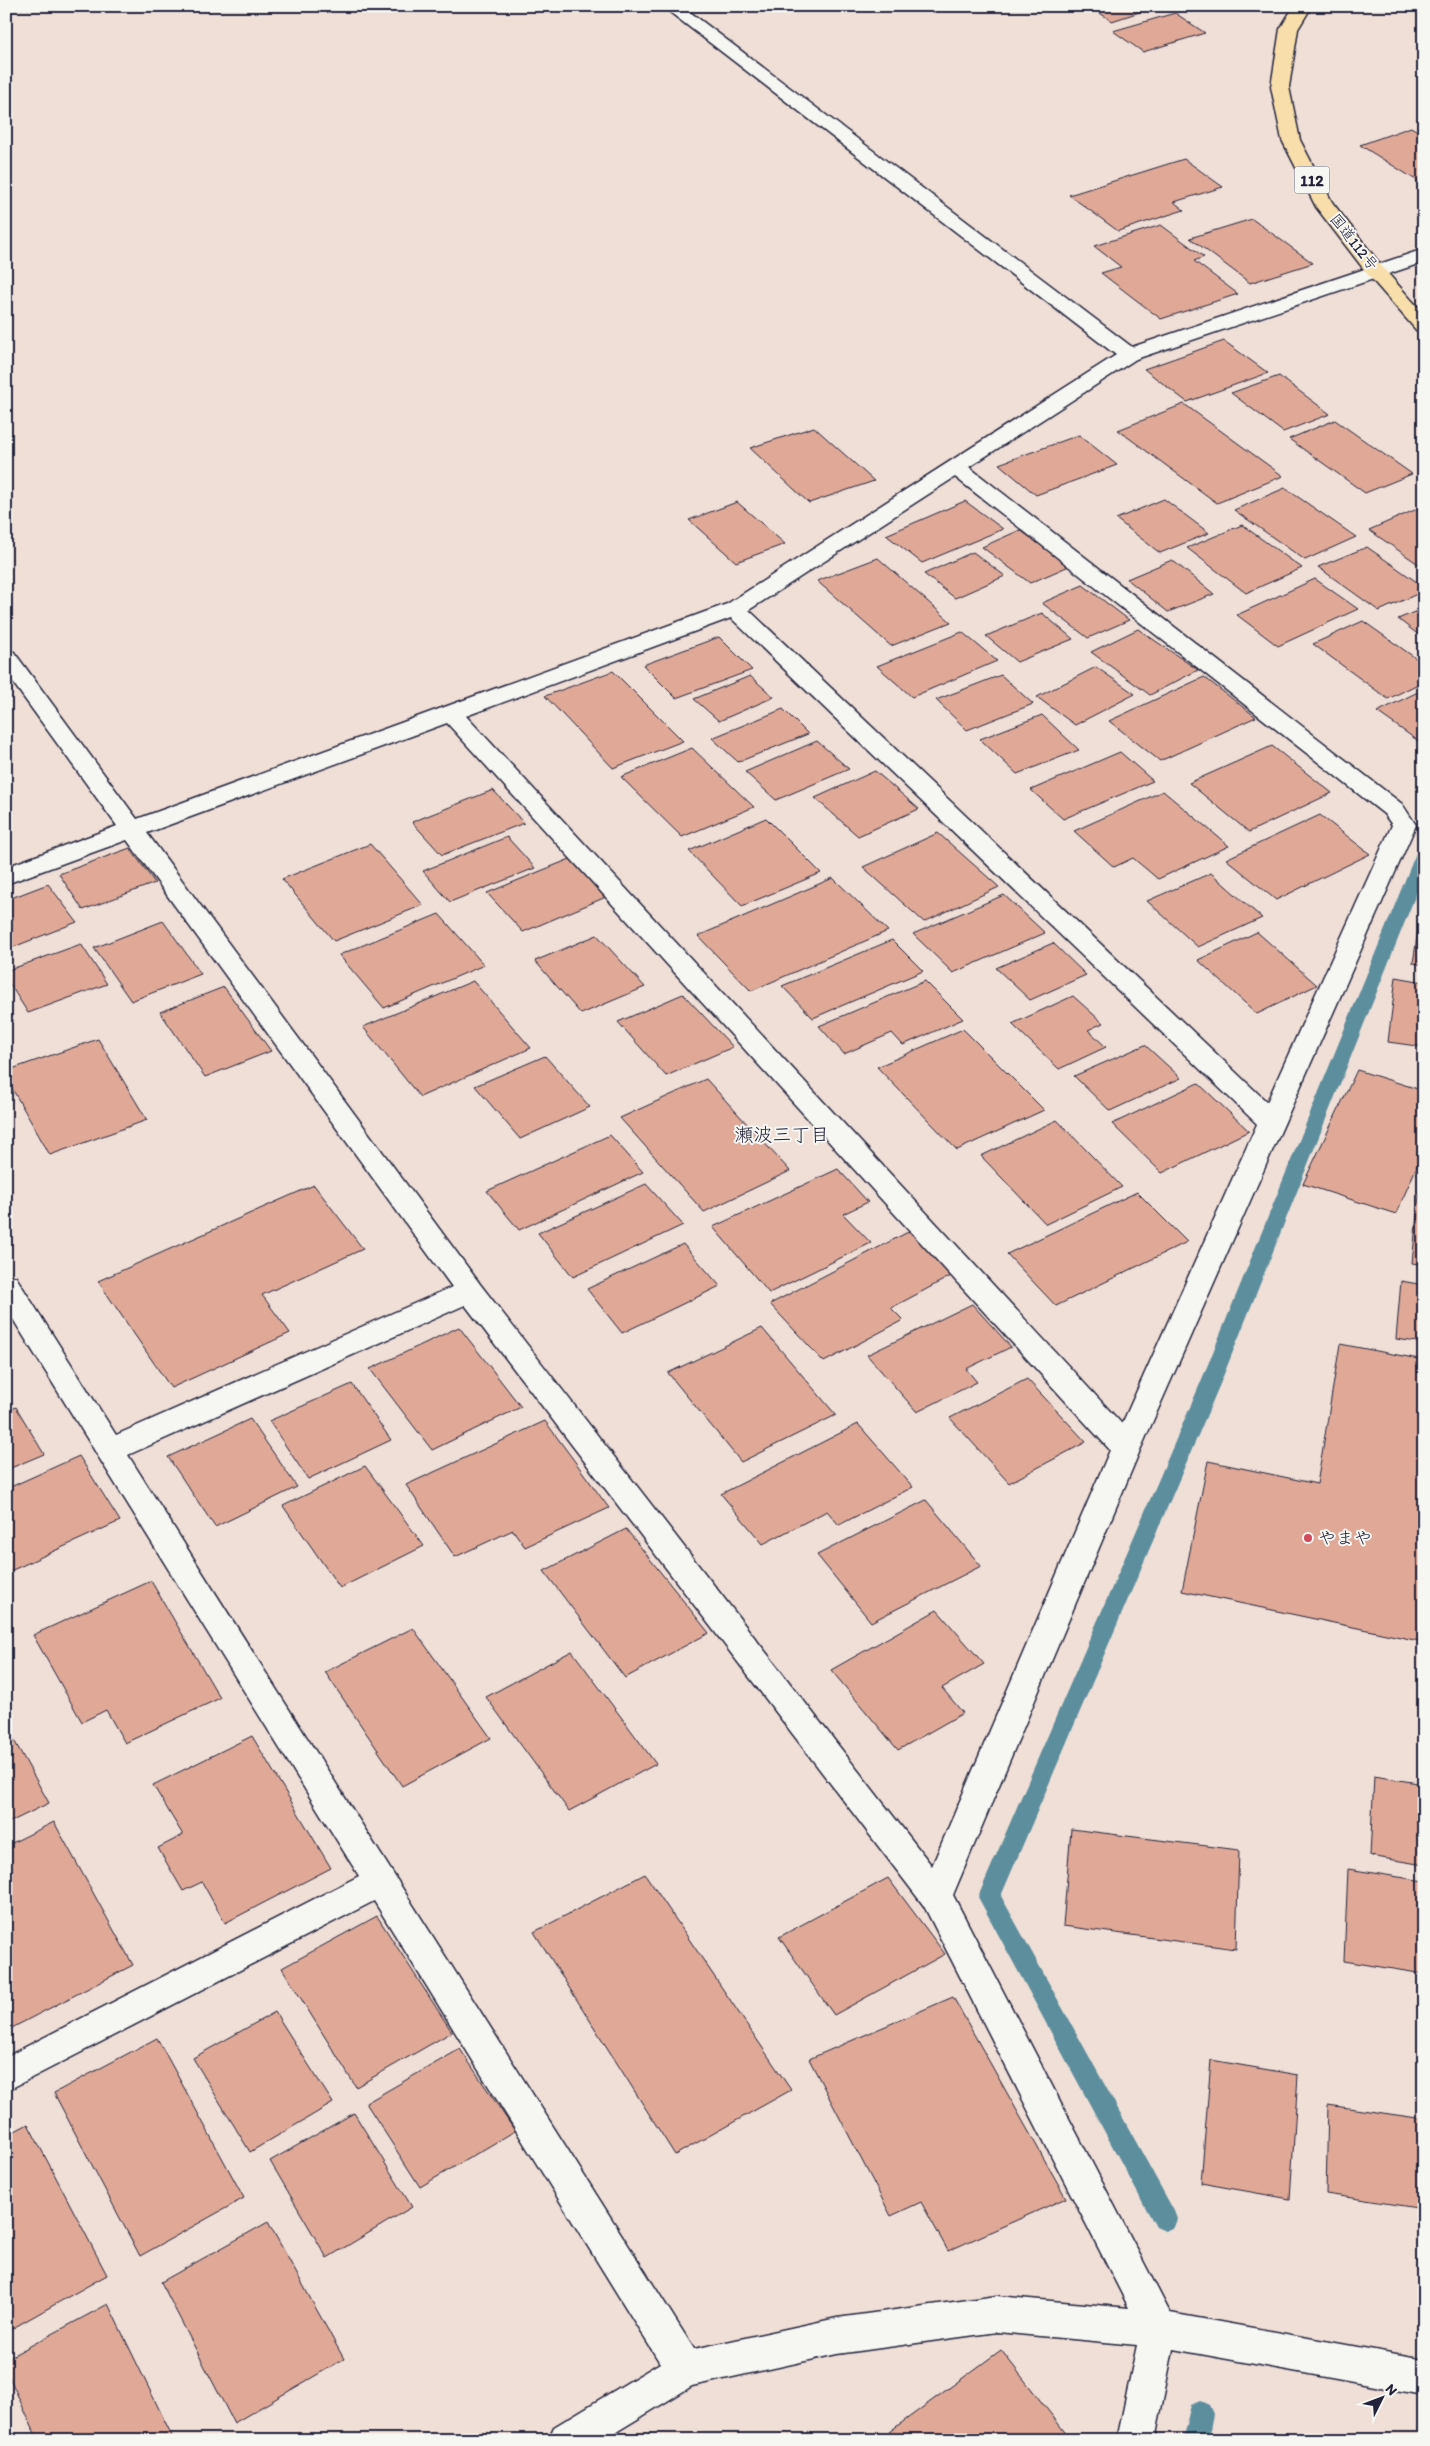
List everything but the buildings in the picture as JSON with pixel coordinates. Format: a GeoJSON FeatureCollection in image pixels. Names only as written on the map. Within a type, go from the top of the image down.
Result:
{"type":"FeatureCollection","features":[{"type":"Feature","properties":{"kind":"highway","name":"国道112号"},"geometry":{"type":"LineString","coordinates":[[1303,6],[1289,29],[1280,87],[1292,140],[1323,203],[1376,272],[1424,327]]}},
{"type":"Feature","properties":{"kind":"street"},"geometry":{"type":"LineString","coordinates":[[671,6],[1128,355]]}},
{"type":"Feature","properties":{"kind":"street"},"geometry":{"type":"LineString","coordinates":[[6,876],[735,609],[1128,355],[1424,255]]}},
{"type":"Feature","properties":{"kind":"street"},"geometry":{"type":"LineString","coordinates":[[936,1896],[1126,1448],[1404,825],[1393,810],[954,466]]}},
{"type":"Feature","properties":{"kind":"street"},"geometry":{"type":"LineString","coordinates":[[735,609],[1271,1121]]}},
{"type":"Feature","properties":{"kind":"street"},"geometry":{"type":"LineString","coordinates":[[6,657],[470,1291],[936,1896],[1159,2329],[1136,2440]]}},
{"type":"Feature","properties":{"kind":"street"},"geometry":{"type":"LineString","coordinates":[[452,714],[1126,1448]]}},
{"type":"Feature","properties":{"kind":"street"},"geometry":{"type":"LineString","coordinates":[[6,1284],[685,2369]]}},
{"type":"Feature","properties":{"kind":"street"},"geometry":{"type":"LineString","coordinates":[[110,1450],[470,1291]]}},
{"type":"Feature","properties":{"kind":"street"},"geometry":{"type":"LineString","coordinates":[[6,2075],[379,1882]]}},
{"type":"Feature","properties":{"kind":"street"},"geometry":{"type":"LineString","coordinates":[[567,2440],[685,2369],[837,2336],[997,2314],[1159,2329],[1424,2377]]}},
{"type":"Feature","properties":{"kind":"waterway"},"geometry":{"type":"LineString","coordinates":[[1165,2219],[989,1897],[1210,1384],[1424,853]]}},
{"type":"Feature","properties":{"kind":"waterway"},"geometry":{"type":"LineString","coordinates":[[1195,2440],[1200,2414]]}},
{"type":"Feature","properties":{"kind":"place","name":"やまや"},"geometry":{"type":"Point","coordinates":[1308,1538]}},
{"type":"Feature","properties":{"kind":"district","name":"瀬波三丁目"},"geometry":{"type":"Point","coordinates":[782,1134]}}]}
